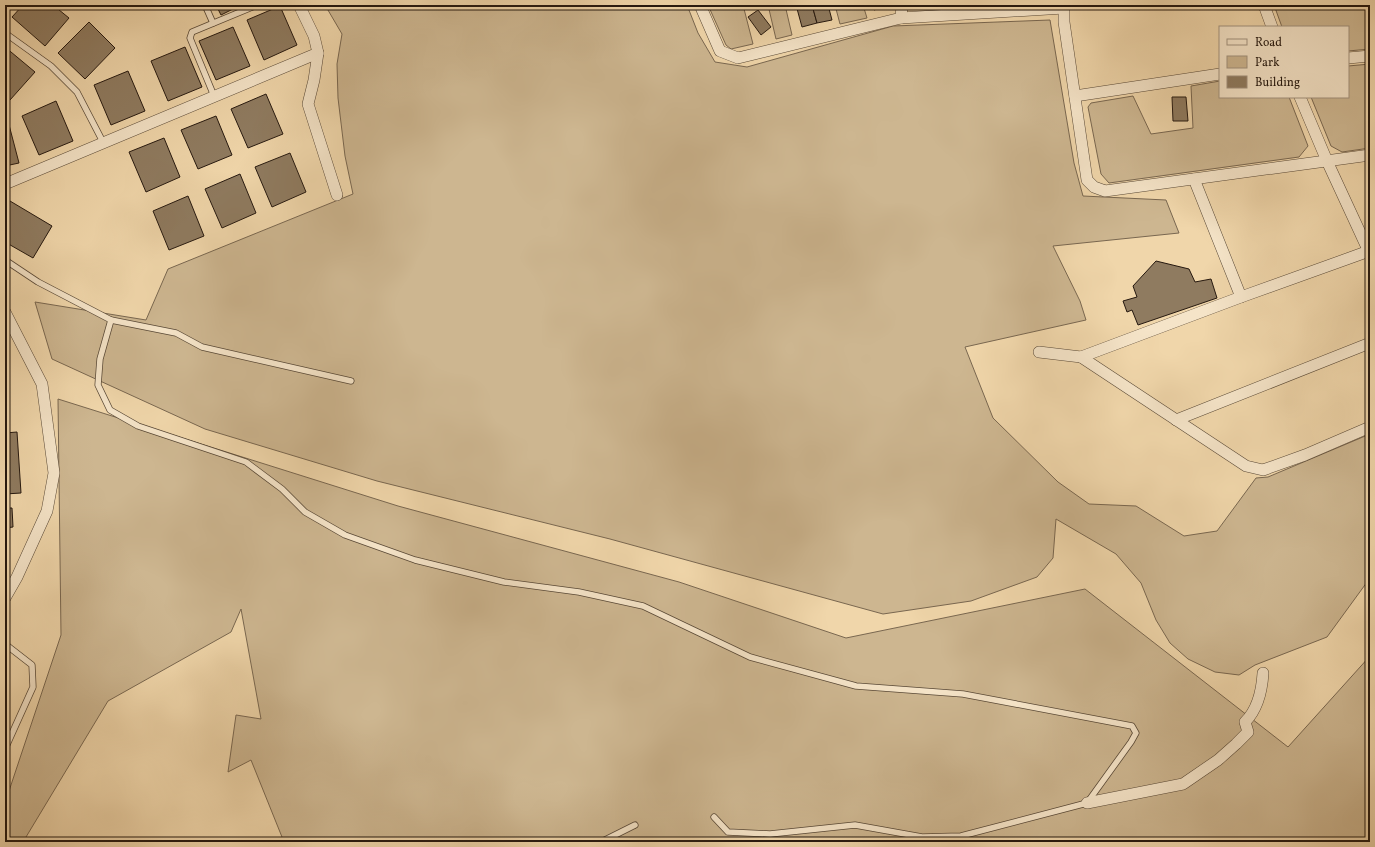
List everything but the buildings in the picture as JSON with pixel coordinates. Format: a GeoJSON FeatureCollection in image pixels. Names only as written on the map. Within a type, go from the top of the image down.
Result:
{"type":"FeatureCollection","features":[{"type":"Feature","properties":{"kind":"street"},"geometry":{"type":"LineString","coordinates":[[299,5],[314,36],[318,53],[314,80],[308,104],[337,194]]}},
{"type":"Feature","properties":{"kind":"street"},"geometry":{"type":"LineString","coordinates":[[700,5],[720,51],[738,58],[901,18],[1064,6],[1064,22],[1087,180],[1094,187],[1105,190],[1370,155]]}},
{"type":"Feature","properties":{"kind":"street"},"geometry":{"type":"LineString","coordinates":[[901,18],[902,5]]}},
{"type":"Feature","properties":{"kind":"street"},"geometry":{"type":"LineString","coordinates":[[1264,5],[1272,26]]}},
{"type":"Feature","properties":{"kind":"street"},"geometry":{"type":"LineString","coordinates":[[5,184],[318,53]]}},
{"type":"Feature","properties":{"kind":"street"},"geometry":{"type":"LineString","coordinates":[[1349,58],[1370,56]]}},
{"type":"Feature","properties":{"kind":"street"},"geometry":{"type":"LineString","coordinates":[[1075,96],[1219,74]]}},
{"type":"Feature","properties":{"kind":"street"},"geometry":{"type":"LineString","coordinates":[[1081,357],[1241,297],[1369,252],[1300,98]]}},
{"type":"Feature","properties":{"kind":"street"},"geometry":{"type":"LineString","coordinates":[[1194,179],[1241,297]]}},
{"type":"Feature","properties":{"kind":"street"},"geometry":{"type":"LineString","coordinates":[[5,312],[42,384],[54,473],[47,511],[17,577],[5,598]]}},
{"type":"Feature","properties":{"kind":"street"},"geometry":{"type":"LineString","coordinates":[[1176,420],[1370,343]]}},
{"type":"Feature","properties":{"kind":"street"},"geometry":{"type":"LineString","coordinates":[[1039,352],[1081,357],[1246,466],[1263,470],[1306,455],[1370,427]]}},
{"type":"Feature","properties":{"kind":"street"},"geometry":{"type":"LineString","coordinates":[[1087,803],[1183,784],[1218,760],[1248,732],[1245,722],[1252,716],[1262,685],[1263,673]]}},
{"type":"Feature","properties":{"kind":"lane"},"geometry":{"type":"LineString","coordinates":[[205,5],[213,23]]}},
{"type":"Feature","properties":{"kind":"lane"},"geometry":{"type":"LineString","coordinates":[[214,96],[190,38],[192,32],[257,5]]}},
{"type":"Feature","properties":{"kind":"lane"},"geometry":{"type":"LineString","coordinates":[[5,33],[51,66],[77,92],[103,142]]}},
{"type":"Feature","properties":{"kind":"lane"},"geometry":{"type":"LineString","coordinates":[[5,260],[38,282],[111,320],[176,333],[202,347],[351,381]]}},
{"type":"Feature","properties":{"kind":"lane"},"geometry":{"type":"LineString","coordinates":[[111,320],[100,359],[98,386],[110,410],[138,426],[246,462],[282,489],[305,512],[345,535],[415,560],[504,582],[579,592],[643,606],[750,657],[856,686],[963,694],[1132,726],[1136,733],[1087,803],[961,836],[922,836],[855,825],[770,834],[728,832],[714,817]]}},
{"type":"Feature","properties":{"kind":"lane"},"geometry":{"type":"LineString","coordinates":[[5,644],[32,665],[32,687],[5,749]]}},
{"type":"Feature","properties":{"kind":"lane"},"geometry":{"type":"LineString","coordinates":[[601,842],[635,825]]}},
{"type":"Feature","properties":{"kind":"green space"},"geometry":{"type":"Polygon","coordinates":[[[325,5],[687,5],[698,33],[715,62],[747,67],[893,26],[1050,20],[1074,163],[1083,196],[1166,200],[1179,233],[1053,246],[1080,301],[1086,320],[965,347],[993,418],[1058,482],[1089,504],[1136,506],[1184,536],[1217,531],[1256,478],[1268,477],[1370,434],[1370,578],[1327,637],[1255,665],[1239,675],[1215,672],[1188,659],[1170,643],[1156,620],[1141,583],[1116,554],[1056,519],[1053,558],[1037,577],[971,601],[883,614],[610,539],[377,481],[205,429],[52,359],[35,302],[146,320],[168,269],[353,194],[345,156],[338,98],[337,64],[342,34],[325,5]]]}},
{"type":"Feature","properties":{"kind":"green space"},"geometry":{"type":"Polygon","coordinates":[[[708,5],[743,5],[753,44],[731,49],[726,45],[708,5]]]}},
{"type":"Feature","properties":{"kind":"green space"},"geometry":{"type":"Polygon","coordinates":[[[768,5],[785,5],[792,35],[776,39],[768,5]]]}},
{"type":"Feature","properties":{"kind":"green space"},"geometry":{"type":"Polygon","coordinates":[[[835,5],[863,5],[867,18],[840,24],[835,5]]]}},
{"type":"Feature","properties":{"kind":"green space"},"geometry":{"type":"Polygon","coordinates":[[[1274,5],[1370,5],[1370,49],[1349,51],[1349,26],[1282,26],[1274,5]]]}},
{"type":"Feature","properties":{"kind":"green space"},"geometry":{"type":"Polygon","coordinates":[[[1370,64],[1370,148],[1342,152],[1331,146],[1311,98],[1349,98],[1349,66],[1370,64]]]}},
{"type":"Feature","properties":{"kind":"green space"},"geometry":{"type":"Polygon","coordinates":[[[1219,81],[1219,98],[1289,98],[1308,146],[1299,157],[1109,183],[1101,174],[1088,107],[1091,103],[1133,96],[1151,134],[1193,128],[1191,86],[1219,81]]]}},
{"type":"Feature","properties":{"kind":"green space"},"geometry":{"type":"Polygon","coordinates":[[[58,399],[398,506],[679,582],[846,638],[1085,589],[1288,747],[1370,656],[1370,842],[284,842],[251,760],[228,772],[236,715],[261,719],[241,609],[231,632],[108,701],[23,842],[9,842],[5,836],[5,803],[61,635],[58,399]]]}}]}
